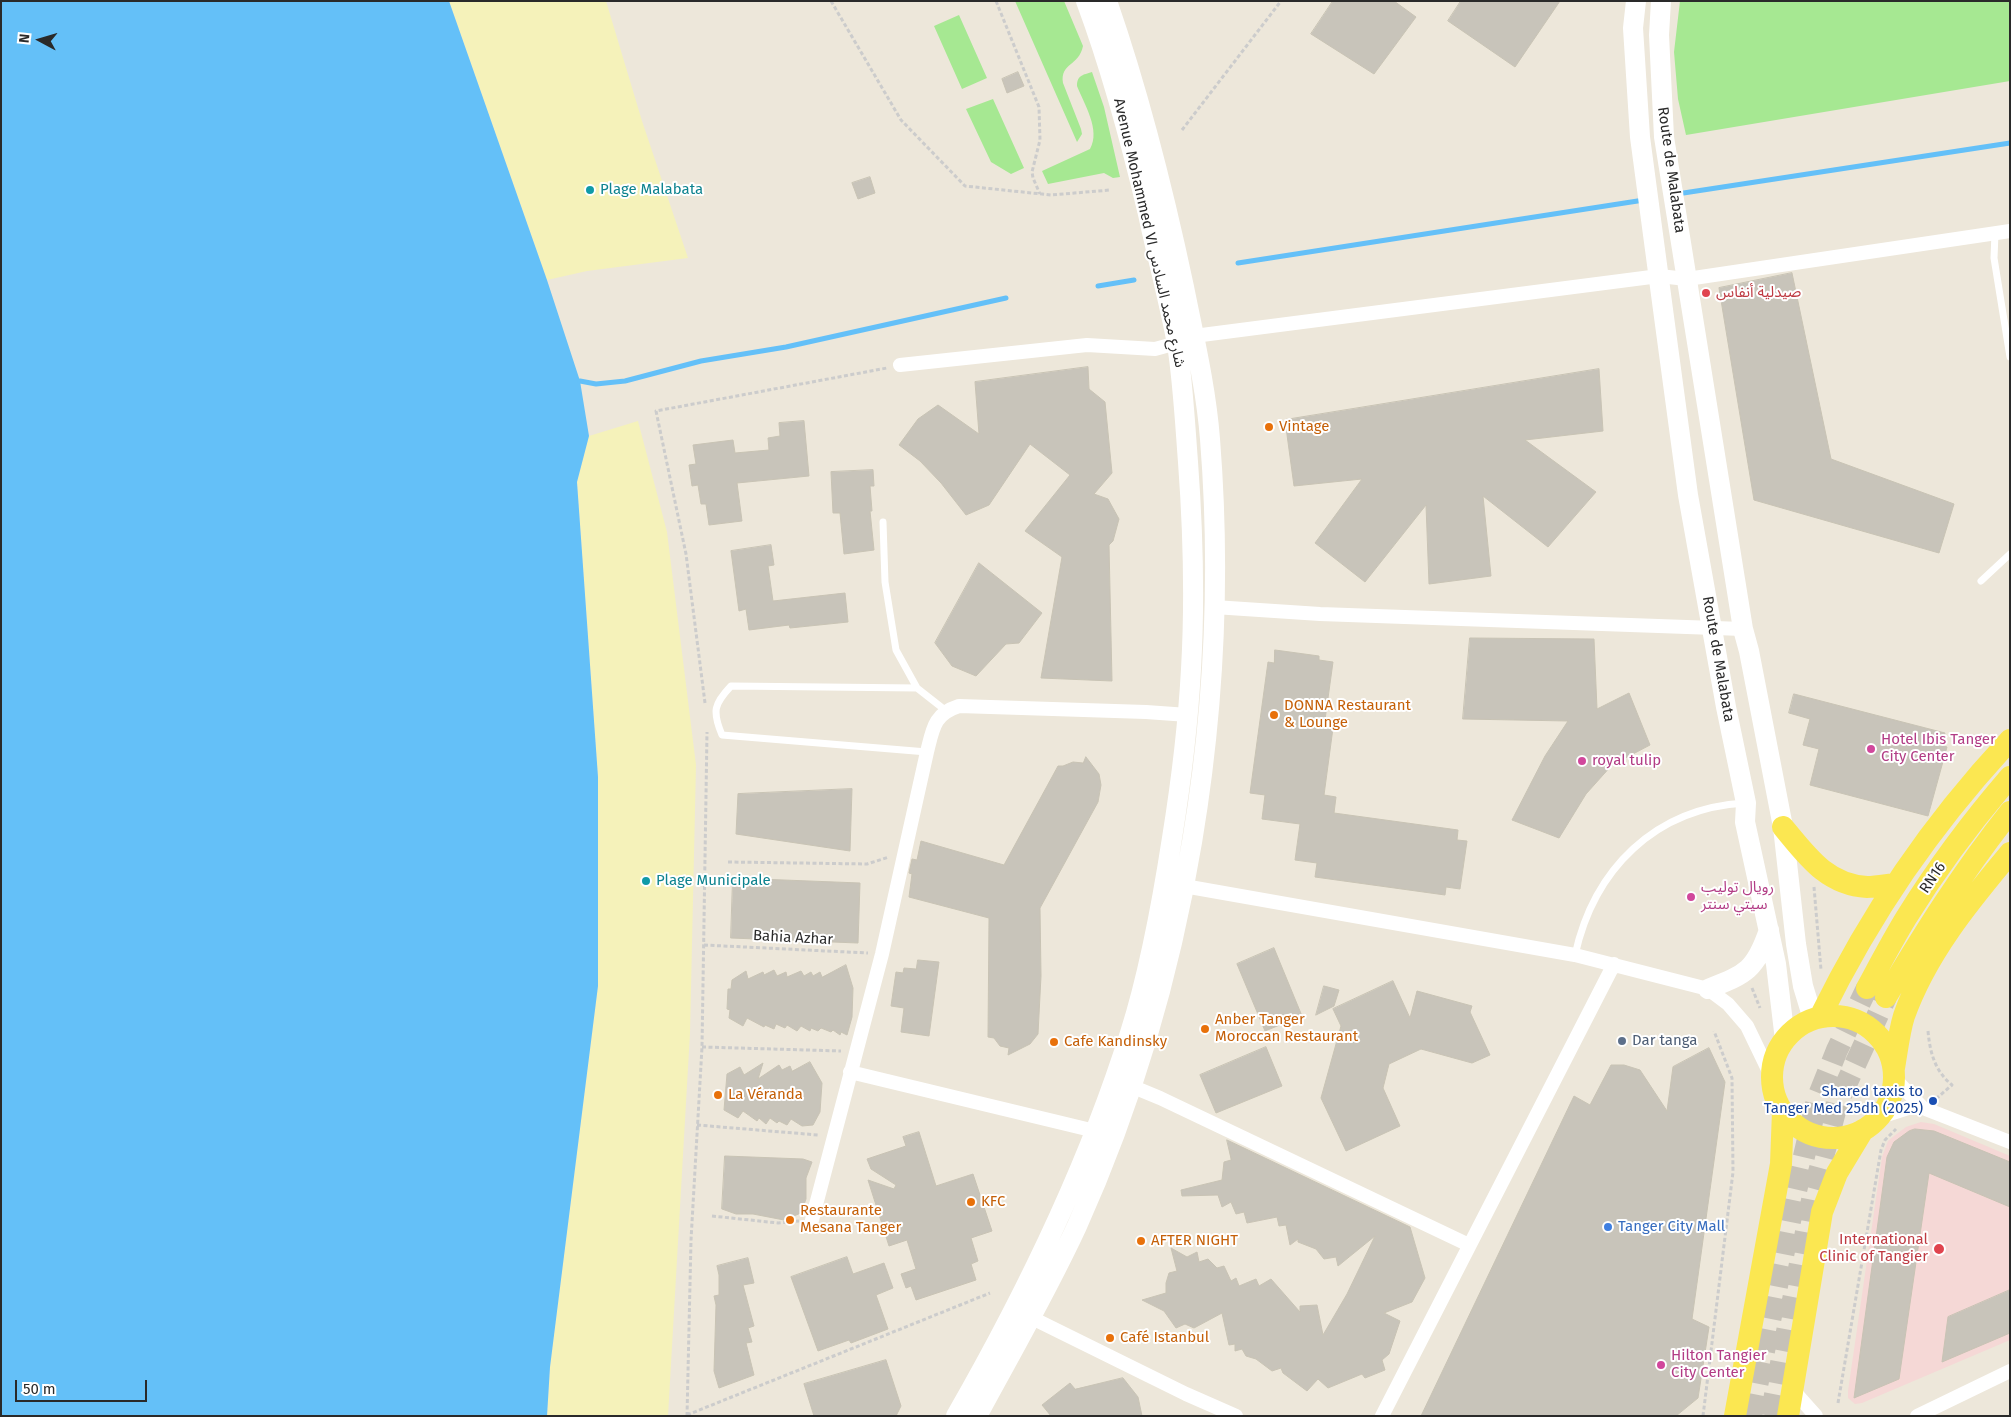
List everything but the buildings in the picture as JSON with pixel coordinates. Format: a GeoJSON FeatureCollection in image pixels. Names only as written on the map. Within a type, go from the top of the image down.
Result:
{"type":"FeatureCollection","features":[{"type":"Feature","properties":{"kind":"main road","name":"Avenue Mohammed VI شارع محمد السادس"},"geometry":{"type":"LineString","coordinates":[[977,1416],[1032,1318],[1078,1224],[1117,1128],[1131,1086],[1171,952],[1184,886],[1208,716],[1215,565],[1210,437],[1203,383],[1183,329],[1144,199],[1120,99],[1106,53],[1086,1]]}},
{"type":"Feature","properties":{"kind":"main road","name":"Avenue Mohammed VI شارع محمد السادس"},"geometry":{"type":"LineString","coordinates":[[956,1416],[1015,1308],[1060,1216],[1095,1132],[1130,1032],[1154,936],[1165,882],[1188,715],[1193,617],[1191,500],[1181,375],[1183,329],[1165,194],[1139,98],[1107,1]]}},
{"type":"Feature","properties":{"kind":"main road","name":"Route de Malabata"},"geometry":{"type":"LineString","coordinates":[[1636,1],[1633,28],[1640,137],[1688,495],[1746,803],[1745,822],[1780,989],[1785,1040]]}},
{"type":"Feature","properties":{"kind":"main road","name":"Route de Malabata"},"geometry":{"type":"LineString","coordinates":[[1661,1],[1659,34],[1664,136],[1743,629],[1784,827],[1796,944],[1803,986],[1817,1018]]}},
{"type":"Feature","properties":{"kind":"main road","name":"RN16"},"geometry":{"type":"LineString","coordinates":[[1817,1018],[1856,948],[1895,884],[1938,824],[2010,740]]}},
{"type":"Feature","properties":{"kind":"main road","name":"RN16"},"geometry":{"type":"LineString","coordinates":[[2010,777],[1985,806],[1936,873],[1906,919],[1876,992],[1928,926],[1956,884],[2010,812]]}},
{"type":"Feature","properties":{"kind":"main road"},"geometry":{"type":"LineString","coordinates":[[1784,827],[1812,862],[1828,876],[1848,884],[1868,887],[1895,884]]}},
{"type":"Feature","properties":{"kind":"main road"},"geometry":{"type":"LineString","coordinates":[[1788,1416],[1822,1212],[1837,1173],[1871,1123],[1891,1099],[1904,1017],[1924,971],[1950,929],[1980,888],[2010,853]]}},
{"type":"Feature","properties":{"kind":"main road"},"geometry":{"type":"LineString","coordinates":[[1708,989],[1730,980],[1754,963],[1762,951],[1768,930]]}},
{"type":"Feature","properties":{"kind":"main road"},"geometry":{"type":"LineString","coordinates":[[1871,1123],[1846,1137],[1828,1138],[1810,1134],[1795,1125],[1783,1111],[1776,1096],[1772,1080],[1773,1066],[1778,1052],[1785,1040],[1797,1027],[1817,1018],[1837,1016],[1853,1019],[1868,1026],[1880,1038],[1889,1052],[1894,1074]]}},
{"type":"Feature","properties":{"kind":"main road"},"geometry":{"type":"LineString","coordinates":[[1735,1416],[1781,1164],[1783,1111]]}},
{"type":"Feature","properties":{"kind":"street"},"geometry":{"type":"LineString","coordinates":[[900,366],[1087,345],[1154,349],[1183,329],[1659,276],[1687,279],[2010,231]]}},
{"type":"Feature","properties":{"kind":"street"},"geometry":{"type":"LineString","coordinates":[[1214,608],[1320,614],[1743,629]]}},
{"type":"Feature","properties":{"kind":"street"},"geometry":{"type":"LineString","coordinates":[[812,1220],[882,954],[932,731],[940,716],[946,710],[960,706],[1188,715]]}},
{"type":"Feature","properties":{"kind":"street"},"geometry":{"type":"LineString","coordinates":[[1184,886],[1575,955],[1708,989],[1728,1004],[1747,1026],[1772,1080]]}},
{"type":"Feature","properties":{"kind":"street"},"geometry":{"type":"LineString","coordinates":[[1382,1416],[1614,964]]}},
{"type":"Feature","properties":{"kind":"street"},"geometry":{"type":"LineString","coordinates":[[850,1072],[1095,1132]]}},
{"type":"Feature","properties":{"kind":"street"},"geometry":{"type":"LineString","coordinates":[[1894,1074],[1923,1108]]}},
{"type":"Feature","properties":{"kind":"street"},"geometry":{"type":"LineString","coordinates":[[1131,1086],[1469,1245]]}},
{"type":"Feature","properties":{"kind":"street"},"geometry":{"type":"LineString","coordinates":[[1871,1123],[1894,1111],[1908,1108],[1923,1108],[2010,1142]]}},
{"type":"Feature","properties":{"kind":"street"},"geometry":{"type":"LineString","coordinates":[[1032,1318],[1186,1394],[1236,1416]]}},
{"type":"Feature","properties":{"kind":"street"},"geometry":{"type":"LineString","coordinates":[[1917,1416],[2010,1371]]}},
{"type":"Feature","properties":{"kind":"street"},"geometry":{"type":"LineString","coordinates":[[1792,1386],[1816,1416]]}},
{"type":"Feature","properties":{"kind":"lane"},"geometry":{"type":"LineString","coordinates":[[1996,233],[1994,258],[2010,358]]}},
{"type":"Feature","properties":{"kind":"lane"},"geometry":{"type":"LineString","coordinates":[[883,522],[885,582],[896,650],[917,688],[946,710]]}},
{"type":"Feature","properties":{"kind":"lane"},"geometry":{"type":"LineString","coordinates":[[1981,581],[2010,554]]}},
{"type":"Feature","properties":{"kind":"lane"},"geometry":{"type":"LineString","coordinates":[[917,688],[731,686],[718,700],[716,721],[722,735],[927,752]]}},
{"type":"Feature","properties":{"kind":"lane"},"geometry":{"type":"LineString","coordinates":[[1575,955],[1586,915],[1602,885],[1618,865],[1639,844],[1661,827],[1685,815],[1723,804],[1746,803]]}},
{"type":"Feature","properties":{"kind":"path"},"geometry":{"type":"LineString","coordinates":[[832,1],[901,120],[965,186],[1052,195],[1110,190]]}},
{"type":"Feature","properties":{"kind":"path"},"geometry":{"type":"LineString","coordinates":[[996,1],[1039,107],[1040,140],[1032,172],[1040,194]]}},
{"type":"Feature","properties":{"kind":"path"},"geometry":{"type":"LineString","coordinates":[[1182,130],[1281,1]]}},
{"type":"Feature","properties":{"kind":"path"},"geometry":{"type":"LineString","coordinates":[[705,707],[686,554],[656,411],[900,366]]}},
{"type":"Feature","properties":{"kind":"path"},"geometry":{"type":"LineString","coordinates":[[707,725],[702,1047],[691,1240],[687,1415],[990,1293]]}},
{"type":"Feature","properties":{"kind":"path"},"geometry":{"type":"LineString","coordinates":[[728,862],[867,864],[905,853]]}},
{"type":"Feature","properties":{"kind":"path"},"geometry":{"type":"LineString","coordinates":[[1812,862],[1822,976]]}},
{"type":"Feature","properties":{"kind":"path","name":"Bahia Azhar"},"geometry":{"type":"LineString","coordinates":[[704,945],[882,954]]}},
{"type":"Feature","properties":{"kind":"path"},"geometry":{"type":"LineString","coordinates":[[1838,1403],[1881,1150],[1890,1134],[1952,1085],[1944,1079],[1932,1059],[1928,1031]]}},
{"type":"Feature","properties":{"kind":"path"},"geometry":{"type":"LineString","coordinates":[[1703,1416],[1732,1172],[1732,1078],[1724,1053],[1714,1032]]}},
{"type":"Feature","properties":{"kind":"path"},"geometry":{"type":"LineString","coordinates":[[702,1047],[855,1052]]}},
{"type":"Feature","properties":{"kind":"path"},"geometry":{"type":"LineString","coordinates":[[697,1125],[834,1136]]}},
{"type":"Feature","properties":{"kind":"path"},"geometry":{"type":"LineString","coordinates":[[712,1216],[778,1223],[812,1220]]}},
{"type":"Feature","properties":{"kind":"shaded area","name":"International Clinic of Tangier"},"geometry":{"type":"Polygon","coordinates":[[[1921,1122],[1934,1124],[2010,1156],[2010,1340],[1862,1403],[1855,1404],[1848,1398],[1848,1391],[1882,1157],[1888,1141],[1906,1127],[1921,1122]]]}},
{"type":"Feature","properties":{"kind":"green space"},"geometry":{"type":"Polygon","coordinates":[[[1015,1],[1064,1],[1083,46],[1081,53],[1067,68],[1063,76],[1063,83],[1081,129],[1082,134],[1077,142],[1015,1]]]}},
{"type":"Feature","properties":{"kind":"green space"},"geometry":{"type":"Polygon","coordinates":[[[1680,1],[2010,1],[2010,81],[1686,135],[1678,99],[1674,52],[1680,1]]]}},
{"type":"Feature","properties":{"kind":"green space"},"geometry":{"type":"Polygon","coordinates":[[[959,15],[987,78],[962,89],[934,26],[959,15]]]}},
{"type":"Feature","properties":{"kind":"green space"},"geometry":{"type":"Polygon","coordinates":[[[1092,72],[1104,107],[1120,177],[1113,178],[1104,173],[1048,184],[1042,171],[1090,149],[1093,142],[1093,125],[1077,86],[1079,78],[1092,72]]]}},
{"type":"Feature","properties":{"kind":"green space"},"geometry":{"type":"Polygon","coordinates":[[[993,99],[1024,168],[1011,174],[991,162],[966,109],[993,99]]]}},
{"type":"Feature","properties":{"kind":"sand","name":"Plage Malabata"},"geometry":{"type":"Polygon","coordinates":[[[449,1],[606,1],[642,121],[688,258],[587,271],[547,280],[449,1]]]}},
{"type":"Feature","properties":{"kind":"sand","name":"Plage Municipale"},"geometry":{"type":"Polygon","coordinates":[[[638,421],[667,532],[696,765],[690,1033],[668,1416],[547,1416],[550,1367],[598,986],[598,777],[577,482],[589,436],[638,421]]]}},
{"type":"Feature","properties":{"kind":"water"},"geometry":{"type":"Polygon","coordinates":[[[1,1],[449,1],[547,280],[580,381],[589,436],[577,482],[598,777],[598,986],[550,1367],[547,1416],[1,1416],[1,1]]]}},
{"type":"Feature","properties":{"kind":"waterway"},"geometry":{"type":"LineString","coordinates":[[1677,194],[2010,143]]}},
{"type":"Feature","properties":{"kind":"waterway"},"geometry":{"type":"LineString","coordinates":[[1238,263],[1644,200]]}},
{"type":"Feature","properties":{"kind":"waterway"},"geometry":{"type":"LineString","coordinates":[[1098,286],[1134,280]]}},
{"type":"Feature","properties":{"kind":"waterway"},"geometry":{"type":"LineString","coordinates":[[580,381],[596,384],[625,381],[701,361],[786,347],[1006,298]]}},
{"type":"Feature","properties":{"kind":"tunnel"},"geometry":{"type":"LineString","coordinates":[[1751,1416],[1796,1191],[1817,1100],[1837,1050],[1867,988]]}},
{"type":"Feature","properties":{"kind":"tunnel"},"geometry":{"type":"LineString","coordinates":[[1771,1416],[1813,1195],[1837,1104],[1886,997]]}},
{"type":"Feature","properties":{"kind":"place","name":"Plage Malabata"},"geometry":{"type":"Point","coordinates":[590,190]}},
{"type":"Feature","properties":{"kind":"place","name":"صيدلية أنفاس"},"geometry":{"type":"Point","coordinates":[1706,293]}},
{"type":"Feature","properties":{"kind":"place","name":"Vintage"},"geometry":{"type":"Point","coordinates":[1269,427]}},
{"type":"Feature","properties":{"kind":"place","name":"DONNA Restaurant & Lounge"},"geometry":{"type":"Point","coordinates":[1274,715]}},
{"type":"Feature","properties":{"kind":"place","name":"Hotel Ibis Tanger City Center"},"geometry":{"type":"Point","coordinates":[1871,749]}},
{"type":"Feature","properties":{"kind":"place","name":"royal tulip"},"geometry":{"type":"Point","coordinates":[1582,761]}},
{"type":"Feature","properties":{"kind":"place","name":"Plage Municipale"},"geometry":{"type":"Point","coordinates":[646,881]}},
{"type":"Feature","properties":{"kind":"place","name":"رويال توليب سيتي سنتر"},"geometry":{"type":"Point","coordinates":[1691,897]}},
{"type":"Feature","properties":{"kind":"place","name":"Anber Tanger Moroccan Restaurant"},"geometry":{"type":"Point","coordinates":[1205,1029]}},
{"type":"Feature","properties":{"kind":"place","name":"Dar tanga"},"geometry":{"type":"Point","coordinates":[1622,1041]}},
{"type":"Feature","properties":{"kind":"place","name":"Cafe Kandinsky"},"geometry":{"type":"Point","coordinates":[1054,1042]}},
{"type":"Feature","properties":{"kind":"place","name":"La Véranda"},"geometry":{"type":"Point","coordinates":[718,1095]}},
{"type":"Feature","properties":{"kind":"place","name":"Shared taxis to Tanger Med 25dh (2025)"},"geometry":{"type":"Point","coordinates":[1933,1101]}},
{"type":"Feature","properties":{"kind":"place","name":"KFC"},"geometry":{"type":"Point","coordinates":[971,1202]}},
{"type":"Feature","properties":{"kind":"place","name":"Restaurante Mesana Tanger"},"geometry":{"type":"Point","coordinates":[790,1220]}},
{"type":"Feature","properties":{"kind":"place","name":"Tanger City Mall"},"geometry":{"type":"Point","coordinates":[1608,1227]}},
{"type":"Feature","properties":{"kind":"place","name":"AFTER NIGHT"},"geometry":{"type":"Point","coordinates":[1141,1241]}},
{"type":"Feature","properties":{"kind":"place","name":"International Clinic of Tangier"},"geometry":{"type":"Point","coordinates":[1939,1249]}},
{"type":"Feature","properties":{"kind":"place","name":"Café Istanbul"},"geometry":{"type":"Point","coordinates":[1110,1338]}},
{"type":"Feature","properties":{"kind":"place","name":"Hilton Tangier City Center"},"geometry":{"type":"Point","coordinates":[1661,1365]}}]}
